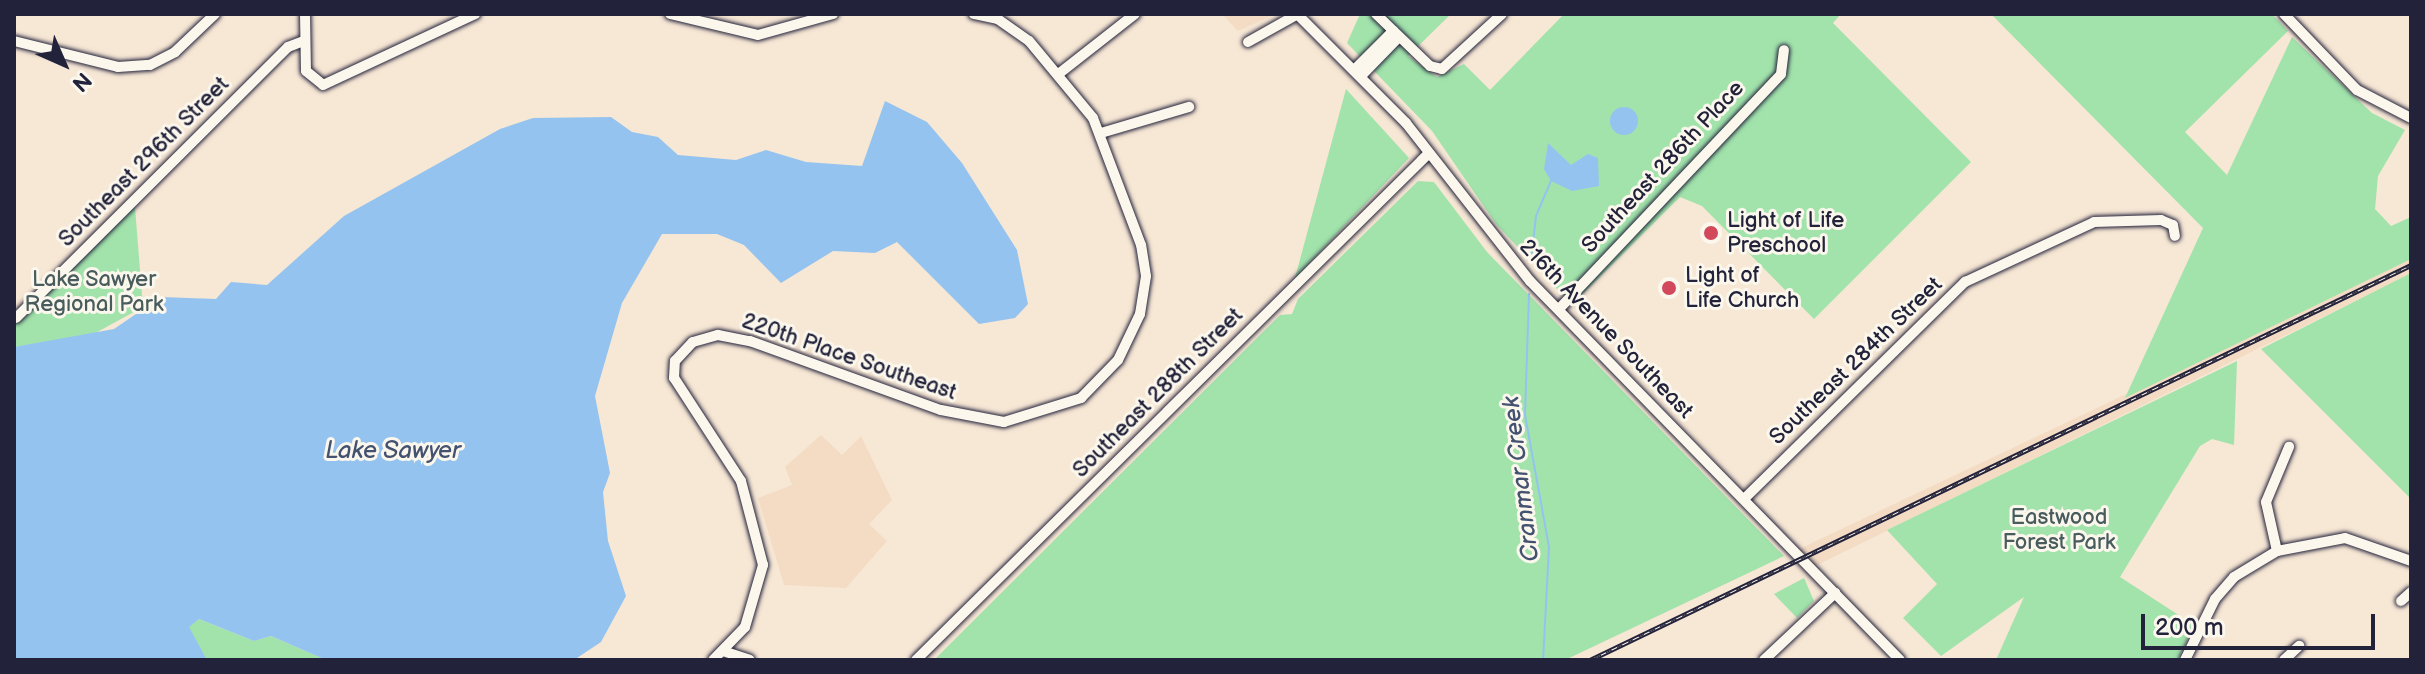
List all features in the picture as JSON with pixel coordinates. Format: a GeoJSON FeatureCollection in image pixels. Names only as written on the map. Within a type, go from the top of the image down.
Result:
{"type":"FeatureCollection","features":[{"type":"Feature","properties":{"kind":"street"},"geometry":{"type":"LineString","coordinates":[[14,41],[118,67],[165,59],[215,14]]}},
{"type":"Feature","properties":{"kind":"street"},"geometry":{"type":"LineString","coordinates":[[305,14],[308,76],[334,84],[475,14]]}},
{"type":"Feature","properties":{"kind":"street"},"geometry":{"type":"LineString","coordinates":[[670,14],[758,35],[833,14]]}},
{"type":"Feature","properties":{"kind":"street"},"geometry":{"type":"LineString","coordinates":[[974,14],[999,16],[1061,72],[1101,133],[1189,107]]}},
{"type":"Feature","properties":{"kind":"street"},"geometry":{"type":"LineString","coordinates":[[1061,72],[1135,14]]}},
{"type":"Feature","properties":{"kind":"street"},"geometry":{"type":"LineString","coordinates":[[1248,42],[1298,14]]}},
{"type":"Feature","properties":{"kind":"street","name":"216th Avenue Southeast"},"geometry":{"type":"LineString","coordinates":[[1298,14],[1358,72],[1428,154],[1502,251],[1900,660]]}},
{"type":"Feature","properties":{"kind":"street"},"geometry":{"type":"LineString","coordinates":[[1376,14],[1396,34],[1442,69],[1502,14]]}},
{"type":"Feature","properties":{"kind":"street"},"geometry":{"type":"LineString","coordinates":[[2284,14],[2357,90],[2411,118]]}},
{"type":"Feature","properties":{"kind":"street"},"geometry":{"type":"LineString","coordinates":[[1358,72],[1396,34]]}},
{"type":"Feature","properties":{"kind":"street","name":"Southeast 296th Street"},"geometry":{"type":"LineString","coordinates":[[16,318],[288,47],[304,41]]}},
{"type":"Feature","properties":{"kind":"street","name":"Southeast 286th Place"},"geometry":{"type":"LineString","coordinates":[[1559,309],[1781,74],[1784,50]]}},
{"type":"Feature","properties":{"kind":"street","name":"220th Place Southeast"},"geometry":{"type":"LineString","coordinates":[[723,651],[755,605],[762,580],[759,532],[741,481],[674,378],[684,349],[703,337],[731,336],[941,410],[1004,422],[1069,405],[1118,360],[1140,314],[1146,276],[1126,193],[1101,133]]}},
{"type":"Feature","properties":{"kind":"street","name":"Southeast 288th Street"},"geometry":{"type":"LineString","coordinates":[[916,660],[1428,154]]}},
{"type":"Feature","properties":{"kind":"street","name":"Southeast 284th Street"},"geometry":{"type":"LineString","coordinates":[[1744,499],[1965,282],[2094,222],[2161,220],[2173,225],[2175,236]]}},
{"type":"Feature","properties":{"kind":"street"},"geometry":{"type":"LineString","coordinates":[[2277,551],[2264,516],[2289,447]]}},
{"type":"Feature","properties":{"kind":"street"},"geometry":{"type":"LineString","coordinates":[[2185,660],[2215,599],[2277,551],[2345,538],[2411,561]]}},
{"type":"Feature","properties":{"kind":"street"},"geometry":{"type":"LineString","coordinates":[[2401,601],[2411,592]]}},
{"type":"Feature","properties":{"kind":"street"},"geometry":{"type":"LineString","coordinates":[[1764,660],[1835,593]]}},
{"type":"Feature","properties":{"kind":"street"},"geometry":{"type":"LineString","coordinates":[[2284,660],[2299,646]]}},
{"type":"Feature","properties":{"kind":"street"},"geometry":{"type":"LineString","coordinates":[[713,660],[723,651],[750,660]]}},
{"type":"Feature","properties":{"kind":"shaded area"},"geometry":{"type":"Polygon","coordinates":[[[1222,14],[1276,14],[1238,31],[1222,14]]]}},
{"type":"Feature","properties":{"kind":"shaded area"},"geometry":{"type":"Polygon","coordinates":[[[2411,259],[2411,273],[2394,282],[1811,568],[1795,551],[2411,259]]]}},
{"type":"Feature","properties":{"kind":"shaded area"},"geometry":{"type":"Polygon","coordinates":[[[821,435],[842,455],[861,436],[892,500],[869,524],[887,541],[846,588],[784,585],[758,498],[792,485],[785,467],[821,435]]]}},
{"type":"Feature","properties":{"kind":"green space"},"geometry":{"type":"Polygon","coordinates":[[[1360,14],[1451,14],[1408,56],[1437,77],[1464,64],[1490,90],[1564,14],[1841,14],[1833,23],[1971,162],[1814,319],[1702,206],[1680,197],[1572,305],[1496,224],[1432,131],[1347,43],[1360,14]]]}},
{"type":"Feature","properties":{"kind":"green space"},"geometry":{"type":"Polygon","coordinates":[[[1991,14],[2272,14],[2288,31],[2185,132],[2227,175],[2292,37],[2372,113],[2405,130],[2378,176],[2375,209],[2391,226],[2411,217],[2411,259],[2125,398],[2203,228],[1991,14]]]}},
{"type":"Feature","properties":{"kind":"green space"},"geometry":{"type":"Polygon","coordinates":[[[1346,89],[1409,158],[1295,278],[1346,89]]]}},
{"type":"Feature","properties":{"kind":"green space"},"geometry":{"type":"Polygon","coordinates":[[[1418,181],[1434,182],[1487,252],[1784,556],[1565,660],[934,660],[1280,315],[1292,314],[1298,299],[1418,181]]]}},
{"type":"Feature","properties":{"kind":"green space","name":"Lake Sawyer Regional Park"},"geometry":{"type":"Polygon","coordinates":[[[134,195],[143,307],[88,337],[14,347],[14,312],[134,195]]]}},
{"type":"Feature","properties":{"kind":"green space"},"geometry":{"type":"Polygon","coordinates":[[[2411,273],[2411,499],[2261,349],[2411,273]]]}},
{"type":"Feature","properties":{"kind":"green space","name":"Eastwood Forest Park"},"geometry":{"type":"Polygon","coordinates":[[[2237,361],[2234,445],[2212,439],[2200,446],[2120,577],[2194,625],[2178,660],[1996,660],[2024,597],[1941,656],[1903,618],[1937,584],[1887,530],[2237,361]]]}},
{"type":"Feature","properties":{"kind":"green space"},"geometry":{"type":"Polygon","coordinates":[[[1804,578],[1814,601],[1797,618],[1774,594],[1804,578]]]}},
{"type":"Feature","properties":{"kind":"green space"},"geometry":{"type":"Polygon","coordinates":[[[199,619],[254,641],[271,636],[326,660],[207,660],[188,627],[199,619]]]}},
{"type":"Feature","properties":{"kind":"water","name":"Lake Sawyer"},"geometry":{"type":"Polygon","coordinates":[[[885,101],[927,122],[962,163],[1017,250],[1028,304],[1015,318],[979,324],[897,242],[875,253],[833,251],[781,283],[744,245],[717,234],[662,234],[622,303],[595,396],[610,473],[603,492],[608,541],[626,596],[601,642],[574,660],[326,660],[271,636],[254,641],[199,619],[189,627],[207,660],[14,660],[14,347],[114,329],[161,297],[216,299],[231,282],[267,285],[344,216],[500,129],[533,118],[611,117],[632,132],[658,137],[678,155],[736,160],[766,150],[806,162],[862,166],[885,101]]]}},
{"type":"Feature","properties":{"kind":"water"},"geometry":{"type":"Polygon","coordinates":[[[1624,107],[1634,111],[1638,121],[1634,131],[1624,135],[1614,131],[1610,121],[1614,111],[1624,107]]]}},
{"type":"Feature","properties":{"kind":"water"},"geometry":{"type":"Polygon","coordinates":[[[1548,143],[1571,165],[1588,154],[1598,158],[1599,186],[1572,191],[1551,181],[1544,169],[1548,143]]]}},
{"type":"Feature","properties":{"kind":"waterway","name":"Cranmar Creek"},"geometry":{"type":"LineString","coordinates":[[1531,259],[1536,216],[1551,181]]}},
{"type":"Feature","properties":{"kind":"waterway","name":"Cranmar Creek"},"geometry":{"type":"LineString","coordinates":[[1529,294],[1525,415],[1549,547],[1543,660]]}},
{"type":"Feature","properties":{"kind":"railway"},"geometry":{"type":"LineString","coordinates":[[1590,660],[2411,265]]}},
{"type":"Feature","properties":{"kind":"place","name":"Light of Life Preschool"},"geometry":{"type":"Point","coordinates":[1711,233]}},
{"type":"Feature","properties":{"kind":"place","name":"Light of Life Church"},"geometry":{"type":"Point","coordinates":[1669,288]}}]}
